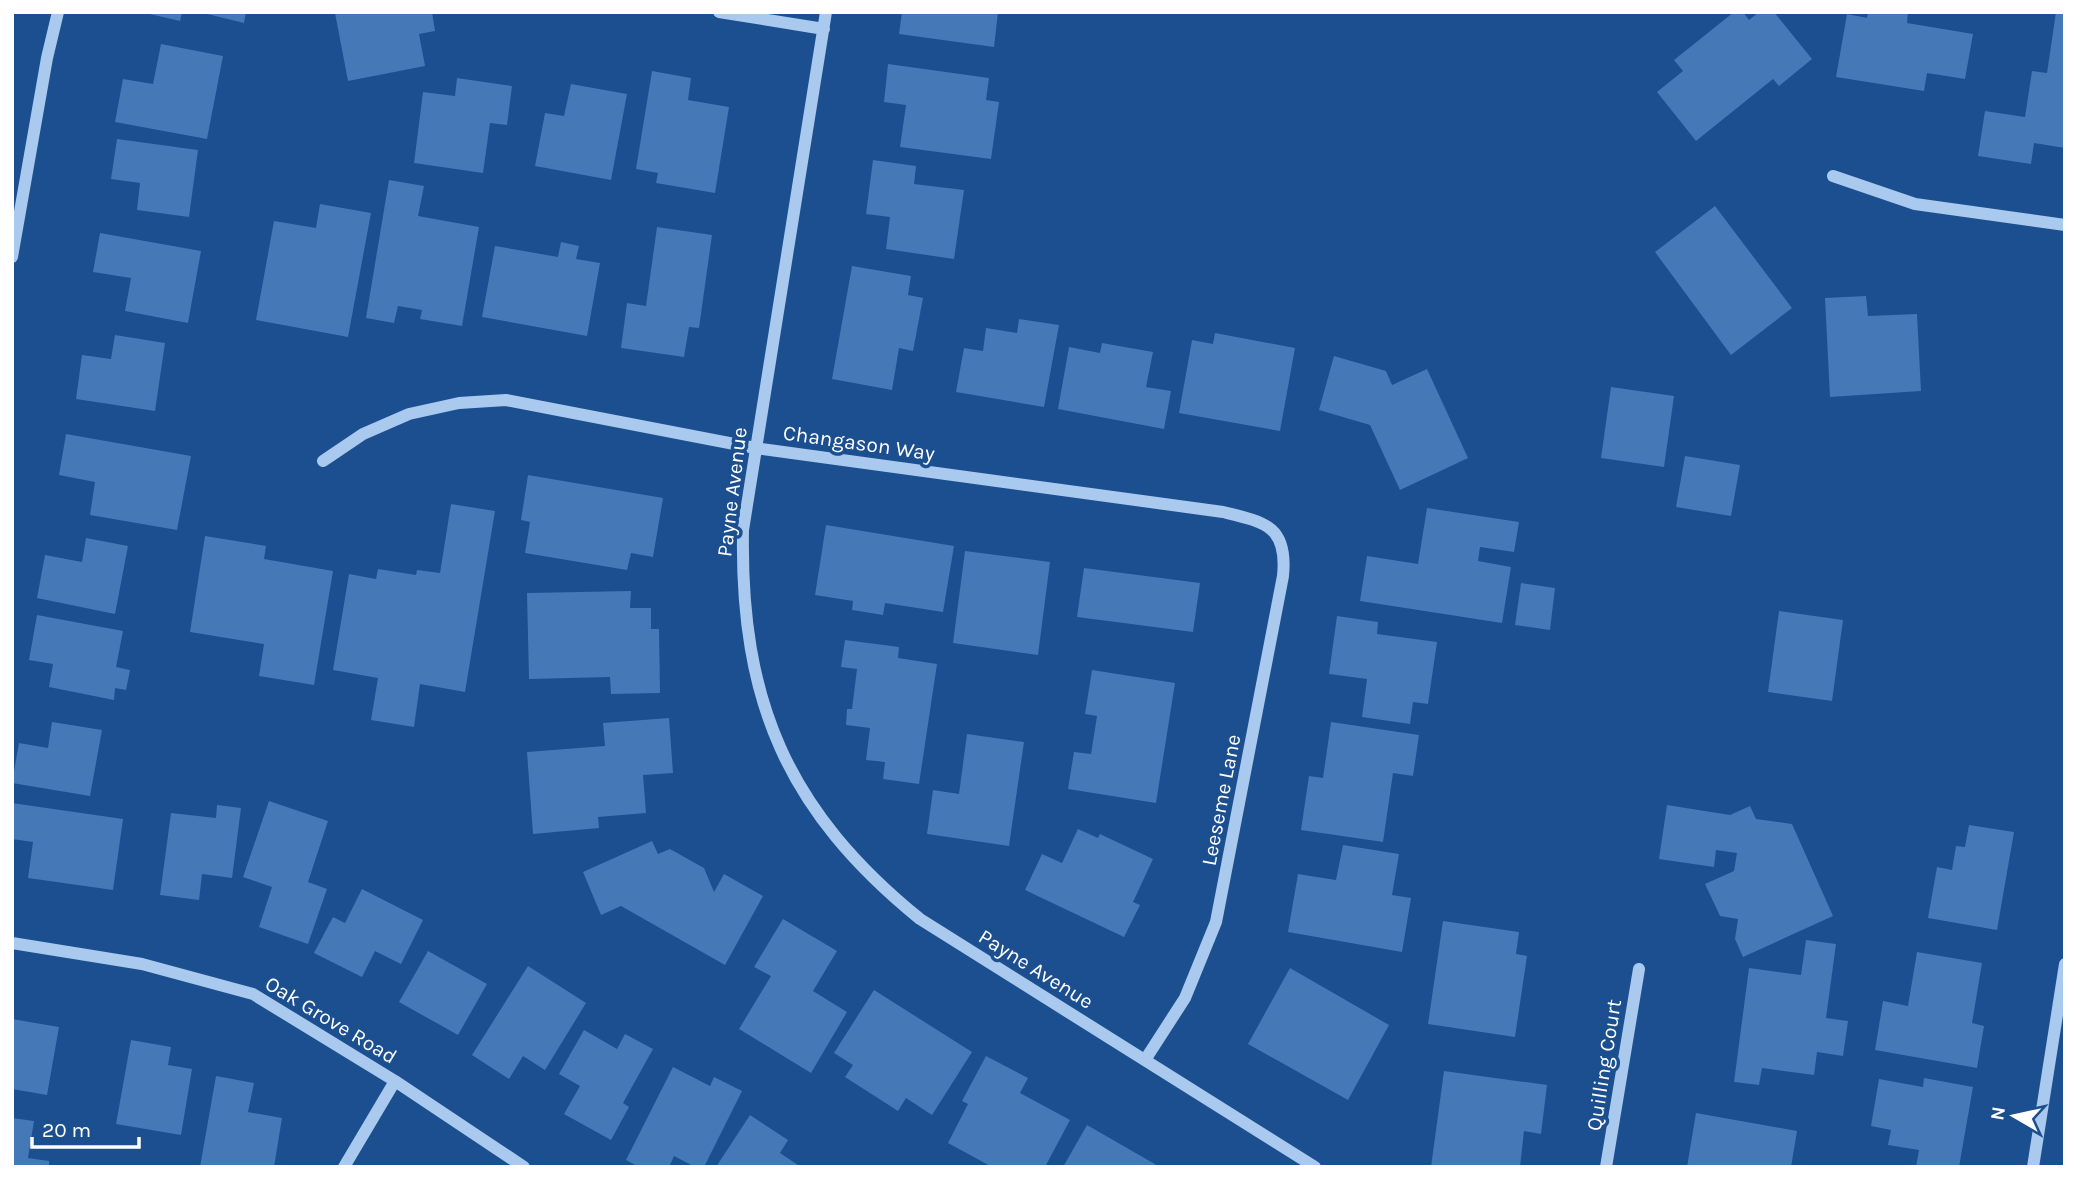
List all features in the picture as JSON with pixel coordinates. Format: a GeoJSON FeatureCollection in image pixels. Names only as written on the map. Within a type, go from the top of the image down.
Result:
{"type":"FeatureCollection","features":[{"type":"Feature","properties":{"kind":"street"},"geometry":{"type":"LineString","coordinates":[[12,257],[47,58],[58,12]]}},
{"type":"Feature","properties":{"kind":"street"},"geometry":{"type":"LineString","coordinates":[[719,12],[824,29]]}},
{"type":"Feature","properties":{"kind":"street","name":"Payne Avenue"},"geometry":{"type":"LineString","coordinates":[[827,12],[743,530],[742,590],[747,642],[761,700],[775,737],[809,802],[849,855],[881,887],[920,919],[1315,1167]]}},
{"type":"Feature","properties":{"kind":"street"},"geometry":{"type":"LineString","coordinates":[[1833,176],[1914,204],[2065,225]]}},
{"type":"Feature","properties":{"kind":"street","name":"Changason Way"},"geometry":{"type":"LineString","coordinates":[[323,461],[363,433],[409,414],[459,402],[506,400],[755,448],[1223,512],[1263,522],[1274,532]]}},
{"type":"Feature","properties":{"kind":"street","name":"Leeseme Lane"},"geometry":{"type":"LineString","coordinates":[[1145,1060],[1185,998],[1216,922],[1283,576],[1285,559],[1274,532]]}},
{"type":"Feature","properties":{"kind":"street","name":"Oak Grove Road"},"geometry":{"type":"LineString","coordinates":[[12,943],[142,964],[253,994],[395,1081],[524,1167]]}},
{"type":"Feature","properties":{"kind":"street"},"geometry":{"type":"LineString","coordinates":[[2033,1167],[2062,1008],[2065,964]]}},
{"type":"Feature","properties":{"kind":"street","name":"Quilling Court"},"geometry":{"type":"LineString","coordinates":[[1605,1167],[1639,969]]}},
{"type":"Feature","properties":{"kind":"street"},"geometry":{"type":"LineString","coordinates":[[344,1167],[395,1081]]}},
{"type":"Feature","properties":{"kind":"building"},"geometry":{"type":"Polygon","coordinates":[[[141,12],[182,12],[180,21],[141,12]]]}},
{"type":"Feature","properties":{"kind":"building"},"geometry":{"type":"Polygon","coordinates":[[[199,12],[246,12],[244,23],[199,12]]]}},
{"type":"Feature","properties":{"kind":"building"},"geometry":{"type":"Polygon","coordinates":[[[432,12],[435,31],[419,34],[425,66],[348,81],[335,13],[432,12]]]}},
{"type":"Feature","properties":{"kind":"building"},"geometry":{"type":"Polygon","coordinates":[[[902,12],[998,12],[994,47],[899,34],[902,12]]]}},
{"type":"Feature","properties":{"kind":"building"},"geometry":{"type":"Polygon","coordinates":[[[1734,12],[1743,12],[1749,20],[1759,12],[1774,12],[1812,59],[1779,86],[1773,79],[1696,141],[1657,92],[1683,71],[1674,60],[1734,12]]]}},
{"type":"Feature","properties":{"kind":"building"},"geometry":{"type":"Polygon","coordinates":[[[1868,12],[1908,12],[1907,23],[1973,34],[1965,79],[1927,73],[1924,91],[1836,77],[1847,14],[1867,18],[1868,12]]]}},
{"type":"Feature","properties":{"kind":"building"},"geometry":{"type":"Polygon","coordinates":[[[2056,12],[2065,12],[2065,148],[2034,143],[2031,164],[1978,156],[1985,111],[2025,117],[2032,71],[2047,73],[2056,12]]]}},
{"type":"Feature","properties":{"kind":"building"},"geometry":{"type":"Polygon","coordinates":[[[161,44],[223,56],[207,139],[115,122],[123,79],[153,84],[161,44]]]}},
{"type":"Feature","properties":{"kind":"building"},"geometry":{"type":"Polygon","coordinates":[[[888,64],[989,78],[986,100],[999,102],[991,159],[900,147],[906,105],[884,102],[888,64]]]}},
{"type":"Feature","properties":{"kind":"building"},"geometry":{"type":"Polygon","coordinates":[[[652,71],[691,78],[688,100],[729,107],[715,193],[656,183],[658,173],[636,169],[652,71]]]}},
{"type":"Feature","properties":{"kind":"building"},"geometry":{"type":"Polygon","coordinates":[[[457,78],[512,86],[507,125],[490,123],[483,173],[414,163],[423,92],[455,96],[457,78]]]}},
{"type":"Feature","properties":{"kind":"building"},"geometry":{"type":"Polygon","coordinates":[[[571,84],[627,94],[611,180],[535,166],[545,113],[564,116],[571,84]]]}},
{"type":"Feature","properties":{"kind":"building"},"geometry":{"type":"Polygon","coordinates":[[[117,139],[198,150],[189,217],[137,210],[140,183],[111,179],[117,139]]]}},
{"type":"Feature","properties":{"kind":"building"},"geometry":{"type":"Polygon","coordinates":[[[873,160],[916,166],[914,184],[964,190],[954,259],[886,249],[890,217],[866,214],[873,160]]]}},
{"type":"Feature","properties":{"kind":"building"},"geometry":{"type":"Polygon","coordinates":[[[389,180],[424,186],[418,216],[479,227],[462,326],[420,319],[422,310],[398,306],[394,323],[366,318],[389,180]]]}},
{"type":"Feature","properties":{"kind":"building"},"geometry":{"type":"Polygon","coordinates":[[[320,204],[371,213],[348,337],[256,320],[274,221],[316,228],[320,204]]]}},
{"type":"Feature","properties":{"kind":"building"},"geometry":{"type":"Polygon","coordinates":[[[1715,206],[1792,308],[1731,355],[1655,252],[1715,206]]]}},
{"type":"Feature","properties":{"kind":"building"},"geometry":{"type":"Polygon","coordinates":[[[657,227],[712,235],[699,328],[689,327],[684,357],[621,348],[627,303],[646,306],[657,227]]]}},
{"type":"Feature","properties":{"kind":"building"},"geometry":{"type":"Polygon","coordinates":[[[100,233],[201,251],[188,323],[125,311],[131,278],[93,272],[100,233]]]}},
{"type":"Feature","properties":{"kind":"building"},"geometry":{"type":"Polygon","coordinates":[[[561,242],[579,246],[576,259],[600,263],[587,336],[482,317],[495,246],[558,257],[561,242]]]}},
{"type":"Feature","properties":{"kind":"building"},"geometry":{"type":"Polygon","coordinates":[[[852,266],[911,276],[908,295],[923,298],[913,351],[899,348],[892,390],[832,379],[852,266]]]}},
{"type":"Feature","properties":{"kind":"building"},"geometry":{"type":"Polygon","coordinates":[[[1866,296],[1868,316],[1917,314],[1921,391],[1830,397],[1825,298],[1866,296]]]}},
{"type":"Feature","properties":{"kind":"building"},"geometry":{"type":"Polygon","coordinates":[[[1019,319],[1059,325],[1044,407],[956,392],[964,348],[983,351],[986,328],[1017,333],[1019,319]]]}},
{"type":"Feature","properties":{"kind":"building"},"geometry":{"type":"Polygon","coordinates":[[[1215,333],[1295,348],[1280,431],[1179,413],[1192,340],[1213,344],[1215,333]]]}},
{"type":"Feature","properties":{"kind":"building"},"geometry":{"type":"Polygon","coordinates":[[[115,335],[165,343],[155,411],[76,399],[82,355],[111,359],[115,335]]]}},
{"type":"Feature","properties":{"kind":"building"},"geometry":{"type":"Polygon","coordinates":[[[1102,343],[1153,352],[1146,387],[1171,391],[1164,429],[1058,409],[1069,347],[1100,353],[1102,343]]]}},
{"type":"Feature","properties":{"kind":"building"},"geometry":{"type":"Polygon","coordinates":[[[1334,356],[1386,371],[1392,385],[1427,369],[1468,458],[1400,490],[1370,425],[1319,410],[1334,356]]]}},
{"type":"Feature","properties":{"kind":"building"},"geometry":{"type":"Polygon","coordinates":[[[1611,387],[1674,396],[1664,467],[1601,458],[1611,387]]]}},
{"type":"Feature","properties":{"kind":"building"},"geometry":{"type":"Polygon","coordinates":[[[66,434],[191,456],[177,530],[90,515],[95,482],[59,475],[66,434]]]}},
{"type":"Feature","properties":{"kind":"building"},"geometry":{"type":"Polygon","coordinates":[[[1685,456],[1740,465],[1731,516],[1676,507],[1685,456]]]}},
{"type":"Feature","properties":{"kind":"building"},"geometry":{"type":"Polygon","coordinates":[[[528,475],[663,498],[653,557],[631,553],[627,570],[525,553],[530,522],[521,520],[528,475]]]}},
{"type":"Feature","properties":{"kind":"building"},"geometry":{"type":"Polygon","coordinates":[[[451,504],[495,511],[465,692],[420,684],[414,727],[371,720],[378,678],[333,670],[349,574],[376,579],[378,569],[416,575],[417,570],[440,573],[451,504]]]}},
{"type":"Feature","properties":{"kind":"building"},"geometry":{"type":"Polygon","coordinates":[[[1427,508],[1519,522],[1514,552],[1480,547],[1478,561],[1511,567],[1502,623],[1360,601],[1367,556],[1418,564],[1427,508]]]}},
{"type":"Feature","properties":{"kind":"building"},"geometry":{"type":"Polygon","coordinates":[[[826,525],[954,546],[943,612],[885,603],[883,615],[852,610],[853,601],[815,595],[826,525]]]}},
{"type":"Feature","properties":{"kind":"building"},"geometry":{"type":"Polygon","coordinates":[[[205,536],[266,546],[264,559],[333,571],[314,685],[259,676],[264,644],[190,632],[205,536]]]}},
{"type":"Feature","properties":{"kind":"building"},"geometry":{"type":"Polygon","coordinates":[[[86,538],[128,546],[115,614],[37,598],[45,555],[82,562],[86,538]]]}},
{"type":"Feature","properties":{"kind":"building"},"geometry":{"type":"Polygon","coordinates":[[[965,551],[1050,562],[1038,655],[953,643],[965,551]]]}},
{"type":"Feature","properties":{"kind":"building"},"geometry":{"type":"Polygon","coordinates":[[[1084,568],[1200,583],[1193,632],[1077,617],[1084,568]]]}},
{"type":"Feature","properties":{"kind":"building"},"geometry":{"type":"Polygon","coordinates":[[[1521,583],[1555,588],[1550,630],[1515,625],[1521,583]]]}},
{"type":"Feature","properties":{"kind":"building"},"geometry":{"type":"Polygon","coordinates":[[[631,591],[630,608],[651,608],[651,629],[659,629],[660,693],[611,694],[610,677],[529,679],[527,593],[631,591]]]}},
{"type":"Feature","properties":{"kind":"building"},"geometry":{"type":"Polygon","coordinates":[[[1779,611],[1843,620],[1832,701],[1768,692],[1779,611]]]}},
{"type":"Feature","properties":{"kind":"building"},"geometry":{"type":"Polygon","coordinates":[[[37,615],[123,631],[116,667],[130,670],[126,690],[115,688],[114,700],[49,687],[53,664],[29,660],[37,615]]]}},
{"type":"Feature","properties":{"kind":"building"},"geometry":{"type":"Polygon","coordinates":[[[1337,616],[1378,622],[1377,634],[1437,642],[1428,704],[1413,702],[1410,724],[1362,717],[1367,679],[1329,674],[1337,616]]]}},
{"type":"Feature","properties":{"kind":"building"},"geometry":{"type":"Polygon","coordinates":[[[845,640],[899,647],[898,658],[937,664],[919,784],[883,779],[885,762],[866,760],[870,728],[846,725],[847,709],[852,709],[857,669],[841,667],[845,640]]]}},
{"type":"Feature","properties":{"kind":"building"},"geometry":{"type":"Polygon","coordinates":[[[1092,670],[1175,683],[1156,803],[1068,789],[1074,752],[1091,754],[1097,716],[1085,714],[1092,670]]]}},
{"type":"Feature","properties":{"kind":"building"},"geometry":{"type":"Polygon","coordinates":[[[669,718],[673,773],[643,775],[646,813],[598,817],[599,828],[533,834],[527,752],[605,746],[603,723],[669,718]]]}},
{"type":"Feature","properties":{"kind":"building"},"geometry":{"type":"Polygon","coordinates":[[[52,722],[102,730],[90,796],[12,783],[19,743],[48,748],[52,722]]]}},
{"type":"Feature","properties":{"kind":"building"},"geometry":{"type":"Polygon","coordinates":[[[1331,722],[1419,735],[1413,776],[1393,773],[1383,842],[1301,830],[1309,776],[1323,778],[1331,722]]]}},
{"type":"Feature","properties":{"kind":"building"},"geometry":{"type":"Polygon","coordinates":[[[967,734],[1024,742],[1009,846],[927,834],[933,790],[959,794],[967,734]]]}},
{"type":"Feature","properties":{"kind":"building"},"geometry":{"type":"Polygon","coordinates":[[[269,801],[328,821],[308,882],[327,889],[308,944],[259,927],[272,887],[243,877],[269,801]]]}},
{"type":"Feature","properties":{"kind":"building"},"geometry":{"type":"Polygon","coordinates":[[[12,803],[123,819],[113,890],[28,878],[33,842],[12,839],[12,803]]]}},
{"type":"Feature","properties":{"kind":"building"},"geometry":{"type":"Polygon","coordinates":[[[217,805],[241,808],[232,878],[202,874],[199,900],[160,895],[171,813],[216,818],[217,805]]]}},
{"type":"Feature","properties":{"kind":"building"},"geometry":{"type":"Polygon","coordinates":[[[1667,805],[1730,815],[1750,806],[1756,819],[1792,824],[1833,916],[1743,957],[1735,939],[1738,919],[1720,916],[1705,884],[1734,871],[1737,853],[1716,850],[1714,867],[1659,859],[1667,805]]]}},
{"type":"Feature","properties":{"kind":"building"},"geometry":{"type":"Polygon","coordinates":[[[1969,825],[2014,832],[1997,930],[1928,918],[1937,867],[1952,870],[1956,846],[1965,847],[1969,825]]]}},
{"type":"Feature","properties":{"kind":"building"},"geometry":{"type":"Polygon","coordinates":[[[1078,829],[1098,838],[1100,834],[1153,859],[1133,902],[1140,905],[1124,937],[1025,890],[1042,854],[1062,863],[1078,829]]]}},
{"type":"Feature","properties":{"kind":"building"},"geometry":{"type":"Polygon","coordinates":[[[652,841],[658,854],[670,849],[704,868],[714,892],[724,874],[763,896],[725,965],[621,906],[601,915],[583,872],[652,841]]]}},
{"type":"Feature","properties":{"kind":"building"},"geometry":{"type":"Polygon","coordinates":[[[1343,845],[1399,854],[1392,895],[1411,898],[1402,952],[1288,932],[1298,874],[1336,880],[1343,845]]]}},
{"type":"Feature","properties":{"kind":"building"},"geometry":{"type":"Polygon","coordinates":[[[362,889],[423,920],[401,964],[375,951],[362,977],[314,953],[333,917],[345,923],[362,889]]]}},
{"type":"Feature","properties":{"kind":"building"},"geometry":{"type":"Polygon","coordinates":[[[783,919],[837,951],[813,991],[847,1012],[811,1073],[739,1029],[771,976],[754,967],[783,919]]]}},
{"type":"Feature","properties":{"kind":"building"},"geometry":{"type":"Polygon","coordinates":[[[1443,921],[1519,932],[1516,954],[1527,956],[1515,1037],[1428,1024],[1443,921]]]}},
{"type":"Feature","properties":{"kind":"building"},"geometry":{"type":"Polygon","coordinates":[[[1806,940],[1836,944],[1826,1018],[1848,1021],[1843,1056],[1817,1052],[1814,1075],[1762,1068],[1759,1085],[1734,1082],[1749,968],[1801,975],[1806,940]]]}},
{"type":"Feature","properties":{"kind":"building"},"geometry":{"type":"Polygon","coordinates":[[[428,951],[487,984],[458,1035],[399,1002],[428,951]]]}},
{"type":"Feature","properties":{"kind":"building"},"geometry":{"type":"Polygon","coordinates":[[[1917,952],[1982,963],[1972,1023],[1984,1026],[1977,1068],[1875,1050],[1883,1001],[1908,1006],[1917,952]]]}},
{"type":"Feature","properties":{"kind":"building"},"geometry":{"type":"Polygon","coordinates":[[[528,966],[586,1003],[545,1070],[523,1056],[509,1079],[472,1055],[528,966]]]}},
{"type":"Feature","properties":{"kind":"building"},"geometry":{"type":"Polygon","coordinates":[[[1290,968],[1389,1025],[1348,1100],[1248,1044],[1290,968]]]}},
{"type":"Feature","properties":{"kind":"building"},"geometry":{"type":"Polygon","coordinates":[[[874,990],[972,1052],[932,1115],[906,1098],[898,1111],[845,1077],[853,1065],[834,1053],[874,990]]]}},
{"type":"Feature","properties":{"kind":"building"},"geometry":{"type":"Polygon","coordinates":[[[12,1019],[59,1027],[47,1095],[12,1089],[12,1019]]]}},
{"type":"Feature","properties":{"kind":"building"},"geometry":{"type":"Polygon","coordinates":[[[584,1030],[617,1049],[625,1034],[653,1049],[623,1103],[629,1107],[611,1140],[564,1114],[580,1086],[559,1074],[584,1030]]]}},
{"type":"Feature","properties":{"kind":"building"},"geometry":{"type":"Polygon","coordinates":[[[131,1040],[171,1047],[168,1065],[192,1069],[181,1135],[116,1124],[131,1040]]]}},
{"type":"Feature","properties":{"kind":"building"},"geometry":{"type":"Polygon","coordinates":[[[986,1056],[1028,1078],[1020,1093],[1070,1120],[1045,1167],[992,1167],[948,1143],[968,1104],[962,1101],[986,1056]]]}},
{"type":"Feature","properties":{"kind":"building"},"geometry":{"type":"Polygon","coordinates":[[[673,1067],[710,1086],[714,1077],[742,1091],[704,1167],[695,1167],[674,1156],[669,1167],[639,1167],[626,1160],[673,1067]]]}},
{"type":"Feature","properties":{"kind":"building"},"geometry":{"type":"Polygon","coordinates":[[[1444,1071],[1547,1085],[1541,1134],[1524,1131],[1520,1167],[1431,1167],[1444,1071]]]}},
{"type":"Feature","properties":{"kind":"building"},"geometry":{"type":"Polygon","coordinates":[[[216,1076],[254,1083],[248,1112],[282,1118],[274,1167],[200,1167],[216,1076]]]}},
{"type":"Feature","properties":{"kind":"building"},"geometry":{"type":"Polygon","coordinates":[[[1924,1078],[1973,1087],[1959,1167],[1916,1167],[1919,1150],[1888,1145],[1891,1130],[1871,1126],[1879,1079],[1923,1087],[1924,1078]]]}},
{"type":"Feature","properties":{"kind":"building"},"geometry":{"type":"Polygon","coordinates":[[[1696,1113],[1797,1131],[1791,1167],[1687,1167],[1696,1113]]]}},
{"type":"Feature","properties":{"kind":"building"},"geometry":{"type":"Polygon","coordinates":[[[750,1115],[788,1140],[780,1153],[801,1167],[716,1167],[750,1115]]]}},
{"type":"Feature","properties":{"kind":"building"},"geometry":{"type":"Polygon","coordinates":[[[12,1118],[34,1121],[28,1158],[49,1161],[49,1167],[12,1167],[12,1118]]]}},
{"type":"Feature","properties":{"kind":"building"},"geometry":{"type":"Polygon","coordinates":[[[1087,1125],[1160,1167],[1063,1167],[1087,1125]]]}}]}
